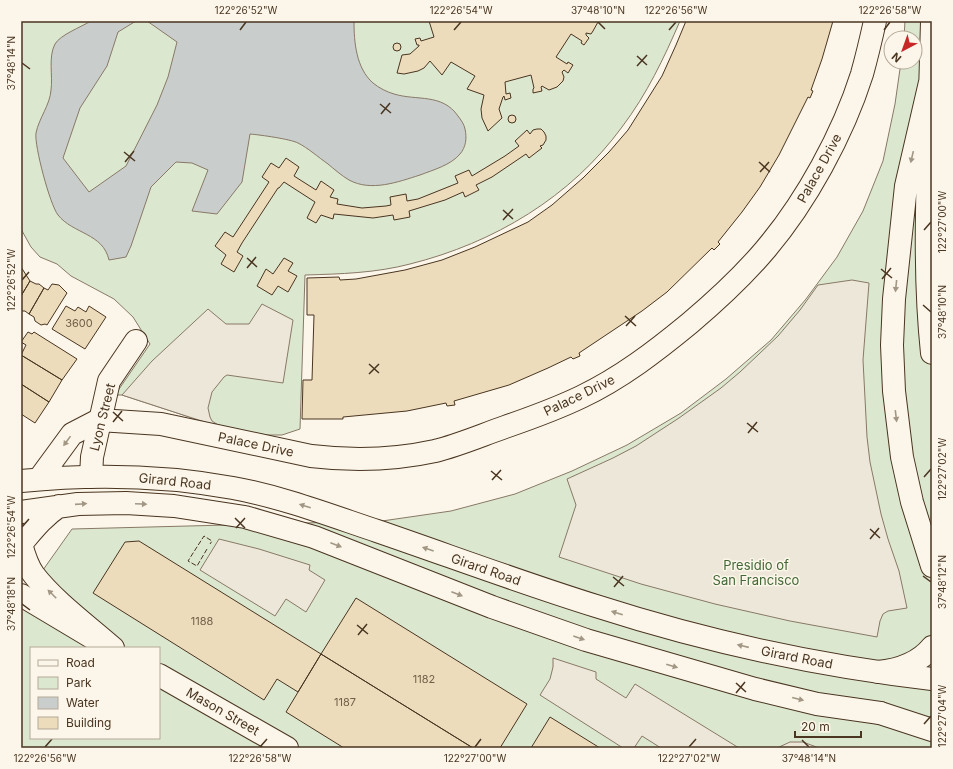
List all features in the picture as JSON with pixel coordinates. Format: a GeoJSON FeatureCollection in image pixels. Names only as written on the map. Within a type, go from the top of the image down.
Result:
{"type":"FeatureCollection","features":[{"type":"Feature","properties":{"kind":"main road","name":"Palace Drive"},"geometry":{"type":"LineString","coordinates":[[99,420],[161,424],[294,453],[336,459],[359,459],[411,456],[437,450],[526,420],[581,397],[632,367],[656,350],[704,311],[764,251],[782,228],[800,204],[840,129],[862,74],[875,21]]}},
{"type":"Feature","properties":{"kind":"main road"},"geometry":{"type":"LineString","coordinates":[[932,21],[926,241],[927,293],[932,353]]}},
{"type":"Feature","properties":{"kind":"main road"},"geometry":{"type":"LineString","coordinates":[[931,78],[906,186],[894,299],[892,345],[894,398],[902,457],[912,502],[932,566]]}},
{"type":"Feature","properties":{"kind":"main road","name":"Lyon Street"},"geometry":{"type":"LineString","coordinates":[[91,477],[92,457],[99,420],[109,381],[136,340]]}},
{"type":"Feature","properties":{"kind":"main road"},"geometry":{"type":"LineString","coordinates":[[30,480],[72,434],[99,420]]}},
{"type":"Feature","properties":{"kind":"main road","name":"Girard Road"},"geometry":{"type":"LineString","coordinates":[[30,480],[91,477],[163,478],[210,484],[262,495],[303,506],[554,593],[644,621],[760,650],[830,664],[932,679]]}},
{"type":"Feature","properties":{"kind":"main road","name":"Girard Road"},"geometry":{"type":"LineString","coordinates":[[21,512],[59,506],[102,503],[142,504],[198,509],[245,517],[314,537],[485,605],[586,640],[755,689],[817,704],[932,719]]}},
{"type":"Feature","properties":{"kind":"main road"},"geometry":{"type":"LineString","coordinates":[[59,506],[38,523],[21,544],[24,558],[33,574],[55,597],[112,647]]}},
{"type":"Feature","properties":{"kind":"main road"},"geometry":{"type":"LineString","coordinates":[[21,595],[108,647]]}},
{"type":"Feature","properties":{"kind":"main road"},"geometry":{"type":"LineString","coordinates":[[878,672],[897,669],[921,658],[932,647]]}},
{"type":"Feature","properties":{"kind":"main road","name":"Mason Street"},"geometry":{"type":"LineString","coordinates":[[160,676],[287,748]]}},
{"type":"Feature","properties":{"kind":"main road"},"geometry":{"type":"LineString","coordinates":[[880,713],[932,730]]}},
{"type":"Feature","properties":{"kind":"green space"},"geometry":{"type":"Polygon","coordinates":[[[21,21],[680,21],[654,76],[622,127],[602,152],[555,196],[501,230],[471,244],[441,255],[397,267],[371,271],[305,275],[300,429],[282,435],[266,435],[223,428],[118,395],[117,392],[150,344],[133,317],[114,299],[71,276],[57,264],[40,257],[31,247],[21,229],[21,21]]]}},
{"type":"Feature","properties":{"kind":"green space","name":"Presidio of San Francisco"},"geometry":{"type":"Polygon","coordinates":[[[905,21],[932,21],[932,748],[21,748],[21,601],[72,529],[382,521],[451,511],[515,494],[572,471],[627,445],[681,413],[726,379],[771,340],[806,299],[837,257],[863,211],[883,161],[895,104],[900,70],[923,70],[923,30],[904,30],[905,21]]]}},
{"type":"Feature","properties":{"kind":"shaded area"},"geometry":{"type":"Polygon","coordinates":[[[852,280],[869,283],[863,360],[867,437],[870,462],[881,514],[899,571],[907,608],[888,611],[883,614],[877,637],[790,621],[715,604],[641,584],[559,557],[576,505],[567,479],[636,446],[721,388],[778,336],[800,310],[818,285],[852,280]]]}},
{"type":"Feature","properties":{"kind":"shaded area"},"geometry":{"type":"Polygon","coordinates":[[[262,304],[293,320],[283,383],[227,375],[224,377],[212,392],[208,408],[212,421],[223,428],[122,395],[152,361],[208,309],[226,324],[249,324],[262,304]]]}},
{"type":"Feature","properties":{"kind":"shaded area"},"geometry":{"type":"Polygon","coordinates":[[[219,539],[259,549],[310,565],[309,570],[325,580],[306,612],[286,599],[275,616],[200,570],[219,539]]]}},
{"type":"Feature","properties":{"kind":"shaded area"},"geometry":{"type":"Polygon","coordinates":[[[553,658],[596,672],[596,679],[626,698],[635,684],[739,748],[661,748],[642,736],[634,748],[623,748],[540,695],[550,679],[553,667],[553,658]]]}},
{"type":"Feature","properties":{"kind":"shaded area"},"geometry":{"type":"Polygon","coordinates":[[[790,742],[803,742],[819,748],[777,748],[790,742]]]}},
{"type":"Feature","properties":{"kind":"water"},"geometry":{"type":"Polygon","coordinates":[[[91,21],[136,21],[118,32],[107,66],[80,108],[63,158],[89,192],[126,166],[157,105],[168,77],[177,42],[147,21],[354,21],[357,54],[367,77],[375,85],[394,94],[437,101],[452,109],[465,127],[466,142],[462,151],[456,158],[447,164],[420,175],[394,183],[375,186],[357,184],[349,180],[298,143],[268,136],[250,134],[242,182],[217,214],[192,211],[208,170],[192,163],[176,162],[151,187],[126,257],[109,260],[106,251],[101,244],[71,226],[58,215],[47,188],[36,140],[37,127],[50,96],[52,55],[55,44],[61,37],[91,21]]]}},
{"type":"Feature","properties":{"kind":"building"},"geometry":{"type":"Polygon","coordinates":[[[429,21],[598,22],[591,34],[586,33],[589,38],[584,45],[581,43],[582,41],[571,34],[556,57],[567,64],[568,62],[573,65],[568,73],[564,70],[562,72],[564,77],[563,81],[557,87],[549,90],[542,86],[542,91],[533,93],[534,88],[531,75],[505,82],[506,94],[510,93],[511,98],[505,100],[504,96],[503,97],[499,109],[502,118],[488,131],[482,118],[481,109],[484,95],[467,89],[475,76],[451,62],[442,75],[430,61],[424,68],[418,71],[404,74],[397,73],[402,55],[410,54],[419,46],[417,45],[415,39],[420,38],[421,41],[434,37],[429,21]]]}},
{"type":"Feature","properties":{"kind":"building"},"geometry":{"type":"Polygon","coordinates":[[[686,21],[833,21],[811,90],[813,91],[810,98],[808,97],[779,155],[760,187],[718,242],[720,244],[714,250],[712,248],[667,292],[642,311],[579,353],[580,356],[573,359],[571,357],[509,385],[454,401],[455,405],[447,406],[446,403],[407,411],[343,417],[343,419],[302,419],[303,380],[312,380],[314,315],[307,315],[307,278],[339,277],[340,280],[356,279],[405,270],[442,260],[475,247],[528,222],[552,205],[583,178],[628,130],[662,76],[686,21]]]}},
{"type":"Feature","properties":{"kind":"building"},"geometry":{"type":"Polygon","coordinates":[[[395,43],[399,43],[401,47],[399,51],[395,51],[393,49],[393,45],[395,43]]]}},
{"type":"Feature","properties":{"kind":"building"},"geometry":{"type":"Polygon","coordinates":[[[510,115],[514,115],[516,119],[514,123],[510,123],[508,121],[508,117],[510,115]]]}},
{"type":"Feature","properties":{"kind":"building"},"geometry":{"type":"Polygon","coordinates":[[[541,129],[544,132],[546,140],[543,145],[540,146],[542,148],[529,158],[526,154],[492,177],[476,185],[479,190],[465,197],[463,192],[445,200],[409,211],[410,217],[394,220],[393,215],[373,218],[334,214],[333,219],[321,215],[316,223],[307,218],[315,202],[284,182],[278,188],[237,252],[243,256],[234,272],[221,264],[226,255],[215,246],[225,232],[233,237],[269,182],[262,177],[271,163],[279,168],[286,158],[299,167],[294,176],[316,190],[321,181],[334,190],[330,197],[338,199],[337,204],[362,208],[386,206],[391,205],[390,197],[406,194],[407,201],[418,199],[458,183],[455,176],[469,170],[472,176],[519,146],[515,141],[527,130],[530,134],[533,130],[541,129]]]}},
{"type":"Feature","properties":{"kind":"building"},"geometry":{"type":"Polygon","coordinates":[[[284,258],[293,263],[288,271],[297,276],[288,292],[278,286],[272,295],[257,286],[266,269],[273,274],[284,258]]]}},
{"type":"Feature","properties":{"kind":"building"},"geometry":{"type":"Polygon","coordinates":[[[21,267],[30,281],[21,296],[21,267]]]}},
{"type":"Feature","properties":{"kind":"building"},"geometry":{"type":"Polygon","coordinates":[[[30,281],[39,284],[44,288],[29,314],[25,311],[21,311],[21,296],[30,281]]]}},
{"type":"Feature","properties":{"kind":"building"},"geometry":{"type":"Polygon","coordinates":[[[52,284],[59,285],[67,293],[47,325],[41,325],[29,314],[44,288],[48,290],[52,284]]]}},
{"type":"Feature","properties":{"kind":"building"},"geometry":{"type":"Polygon","coordinates":[[[66,306],[75,311],[78,307],[86,312],[89,306],[106,317],[85,349],[52,329],[66,306]]]}},
{"type":"Feature","properties":{"kind":"building"},"geometry":{"type":"Polygon","coordinates":[[[28,332],[32,334],[34,332],[77,359],[62,380],[21,355],[26,345],[21,342],[28,332]]]}},
{"type":"Feature","properties":{"kind":"building"},"geometry":{"type":"Polygon","coordinates":[[[21,355],[62,380],[49,402],[21,384],[21,355]]]}},
{"type":"Feature","properties":{"kind":"building"},"geometry":{"type":"Polygon","coordinates":[[[21,384],[49,402],[35,423],[21,414],[21,384]]]}},
{"type":"Feature","properties":{"kind":"building"},"geometry":{"type":"Polygon","coordinates":[[[139,541],[321,654],[298,692],[277,679],[264,700],[93,593],[125,542],[139,541]]]}},
{"type":"Feature","properties":{"kind":"building"},"geometry":{"type":"Polygon","coordinates":[[[356,598],[527,704],[500,748],[473,748],[321,654],[356,598]]]}},
{"type":"Feature","properties":{"kind":"building"},"geometry":{"type":"Polygon","coordinates":[[[321,654],[473,748],[344,748],[286,712],[321,654]]]}},
{"type":"Feature","properties":{"kind":"building"},"geometry":{"type":"Polygon","coordinates":[[[550,717],[600,748],[531,748],[550,717]]]}},
{"type":"Feature","properties":{"kind":"fence"},"geometry":{"type":"LineString","coordinates":[[207,549],[197,566],[188,561],[204,536],[212,541],[210,544]]}}]}
